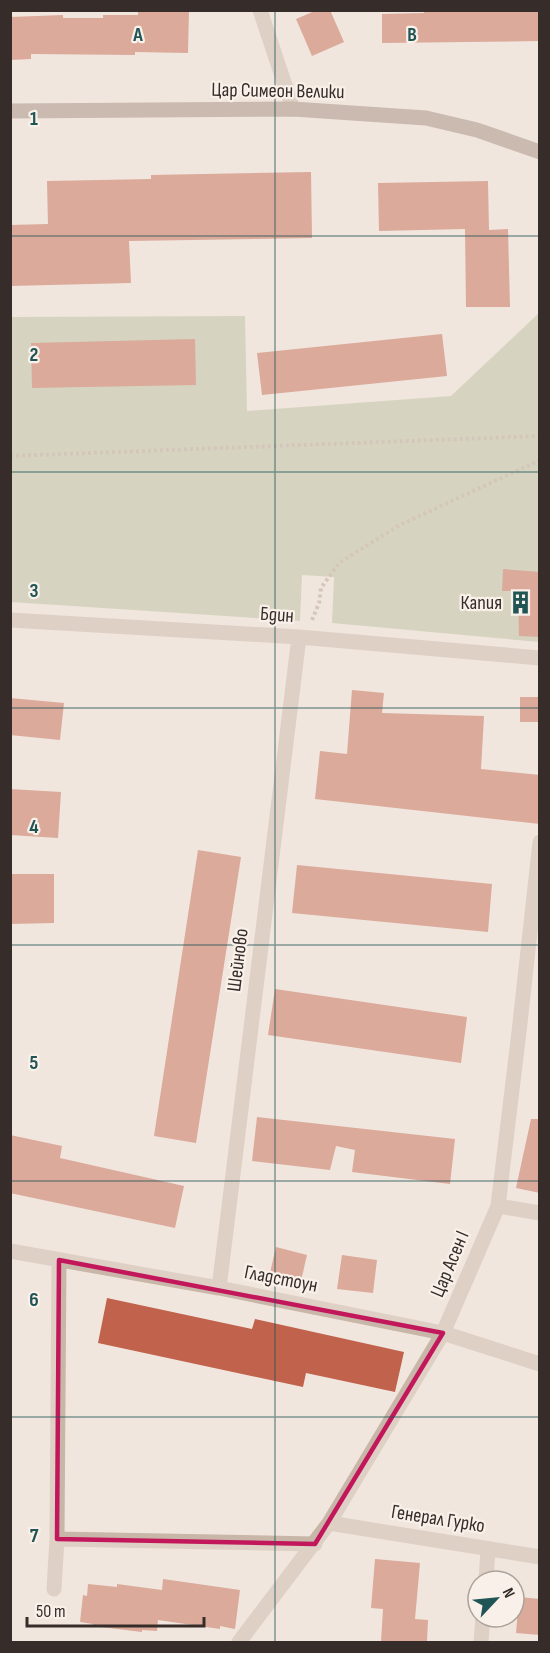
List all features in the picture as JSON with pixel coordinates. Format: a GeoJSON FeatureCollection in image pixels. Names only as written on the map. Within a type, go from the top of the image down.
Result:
{"type":"FeatureCollection","features":[{"type":"Feature","properties":{"kind":"main road","name":"Цар Симеон Велики"},"geometry":{"type":"LineString","coordinates":[[10,111],[293,109],[426,118],[477,130],[540,152]]}},
{"type":"Feature","properties":{"kind":"street"},"geometry":{"type":"LineString","coordinates":[[260,10],[293,109]]}},
{"type":"Feature","properties":{"kind":"street","name":"Бдин"},"geometry":{"type":"LineString","coordinates":[[10,620],[299,637],[540,658]]}},
{"type":"Feature","properties":{"kind":"street","name":"Шейново"},"geometry":{"type":"LineString","coordinates":[[219,1288],[299,637]]}},
{"type":"Feature","properties":{"kind":"street","name":"Цар Асен I"},"geometry":{"type":"LineString","coordinates":[[238,1642],[329,1523],[443,1333],[498,1206],[540,842]]}},
{"type":"Feature","properties":{"kind":"street"},"geometry":{"type":"LineString","coordinates":[[498,1206],[540,1214]]}},
{"type":"Feature","properties":{"kind":"street","name":"Гладстоун"},"geometry":{"type":"LineString","coordinates":[[10,1251],[219,1288],[443,1333],[540,1364]]}},
{"type":"Feature","properties":{"kind":"street"},"geometry":{"type":"LineString","coordinates":[[54,1589],[57,1539],[59,1260]]}},
{"type":"Feature","properties":{"kind":"street","name":"Генерал Гурко"},"geometry":{"type":"LineString","coordinates":[[329,1523],[540,1557]]}},
{"type":"Feature","properties":{"kind":"street"},"geometry":{"type":"LineString","coordinates":[[57,1539],[315,1544]]}},
{"type":"Feature","properties":{"kind":"street"},"geometry":{"type":"LineString","coordinates":[[487,1569],[488,1549]]}},
{"type":"Feature","properties":{"kind":"path"},"geometry":{"type":"LineString","coordinates":[[10,456],[540,436]]}},
{"type":"Feature","properties":{"kind":"path"},"geometry":{"type":"LineString","coordinates":[[299,637],[313,620],[321,588],[339,563],[398,526],[540,460]]}},
{"type":"Feature","properties":{"kind":"highlighted area"},"geometry":{"type":"Polygon","coordinates":[[[59,1260],[443,1333],[315,1544],[57,1539],[59,1260]]]}},
{"type":"Feature","properties":{"kind":"green space"},"geometry":{"type":"Polygon","coordinates":[[[539,313],[539,642],[332,623],[334,577],[302,575],[300,621],[11,602],[10,317],[245,316],[247,411],[451,396],[539,313]]]}},
{"type":"Feature","properties":{"kind":"building"},"geometry":{"type":"Polygon","coordinates":[[[138,10],[189,10],[188,53],[31,54],[31,59],[10,60],[10,17],[63,15],[63,18],[103,18],[103,15],[138,15],[138,10]]]}},
{"type":"Feature","properties":{"kind":"building"},"geometry":{"type":"Polygon","coordinates":[[[317,10],[330,10],[344,42],[312,56],[296,19],[317,10]]]}},
{"type":"Feature","properties":{"kind":"building"},"geometry":{"type":"Polygon","coordinates":[[[424,10],[539,10],[540,41],[382,43],[382,14],[424,13],[424,10]]]}},
{"type":"Feature","properties":{"kind":"building"},"geometry":{"type":"Polygon","coordinates":[[[311,172],[312,238],[129,241],[131,283],[10,286],[10,225],[48,224],[47,181],[151,179],[151,175],[311,172]]]}},
{"type":"Feature","properties":{"kind":"building"},"geometry":{"type":"Polygon","coordinates":[[[488,181],[489,230],[508,229],[510,307],[466,307],[465,229],[379,231],[378,183],[488,181]]]}},
{"type":"Feature","properties":{"kind":"building"},"geometry":{"type":"Polygon","coordinates":[[[442,334],[447,376],[262,395],[257,353],[442,334]]]}},
{"type":"Feature","properties":{"kind":"building"},"geometry":{"type":"Polygon","coordinates":[[[195,339],[196,385],[32,388],[31,343],[195,339]]]}},
{"type":"Feature","properties":{"kind":"building","name":"Капия"},"geometry":{"type":"Polygon","coordinates":[[[503,569],[540,572],[540,637],[519,636],[518,591],[502,591],[503,569]]]}},
{"type":"Feature","properties":{"kind":"building"},"geometry":{"type":"Polygon","coordinates":[[[352,690],[384,693],[382,713],[484,716],[481,769],[540,775],[540,824],[315,799],[320,751],[347,754],[352,690]]]}},
{"type":"Feature","properties":{"kind":"building"},"geometry":{"type":"Polygon","coordinates":[[[520,697],[540,697],[540,722],[520,722],[520,697]]]}},
{"type":"Feature","properties":{"kind":"building"},"geometry":{"type":"Polygon","coordinates":[[[10,698],[64,703],[60,740],[10,735],[10,698]]]}},
{"type":"Feature","properties":{"kind":"building"},"geometry":{"type":"Polygon","coordinates":[[[10,789],[61,792],[58,838],[10,835],[10,789]]]}},
{"type":"Feature","properties":{"kind":"building"},"geometry":{"type":"Polygon","coordinates":[[[198,850],[241,857],[196,1143],[154,1136],[198,850]]]}},
{"type":"Feature","properties":{"kind":"building"},"geometry":{"type":"Polygon","coordinates":[[[297,865],[492,884],[488,932],[292,913],[297,865]]]}},
{"type":"Feature","properties":{"kind":"building"},"geometry":{"type":"Polygon","coordinates":[[[10,874],[54,874],[54,923],[10,924],[10,874]]]}},
{"type":"Feature","properties":{"kind":"building"},"geometry":{"type":"Polygon","coordinates":[[[275,989],[467,1017],[461,1063],[268,1035],[275,989]]]}},
{"type":"Feature","properties":{"kind":"building"},"geometry":{"type":"Polygon","coordinates":[[[257,1117],[455,1139],[450,1184],[352,1172],[355,1150],[336,1146],[330,1170],[252,1161],[257,1117]]]}},
{"type":"Feature","properties":{"kind":"building"},"geometry":{"type":"Polygon","coordinates":[[[531,1119],[540,1119],[540,1193],[516,1188],[531,1119]]]}},
{"type":"Feature","properties":{"kind":"building"},"geometry":{"type":"Polygon","coordinates":[[[10,1135],[62,1146],[60,1158],[184,1186],[175,1228],[10,1193],[10,1135]]]}},
{"type":"Feature","properties":{"kind":"building"},"geometry":{"type":"Polygon","coordinates":[[[276,1247],[307,1255],[301,1281],[270,1273],[276,1247]]]}},
{"type":"Feature","properties":{"kind":"building"},"geometry":{"type":"Polygon","coordinates":[[[342,1255],[377,1260],[373,1293],[337,1289],[342,1255]]]}},
{"type":"Feature","properties":{"kind":"building"},"geometry":{"type":"Polygon","coordinates":[[[107,1298],[252,1329],[255,1319],[404,1352],[395,1392],[306,1373],[303,1387],[98,1343],[107,1298]]]}},
{"type":"Feature","properties":{"kind":"building"},"geometry":{"type":"Polygon","coordinates":[[[375,1559],[420,1563],[415,1619],[428,1620],[427,1642],[381,1642],[383,1609],[371,1608],[375,1559]]]}},
{"type":"Feature","properties":{"kind":"building"},"geometry":{"type":"Polygon","coordinates":[[[163,1579],[240,1590],[235,1629],[158,1620],[157,1631],[142,1630],[142,1632],[92,1626],[93,1624],[80,1622],[83,1595],[87,1596],[88,1584],[117,1587],[117,1584],[162,1590],[163,1579]]]}},
{"type":"Feature","properties":{"kind":"building"},"geometry":{"type":"Polygon","coordinates":[[[526,1598],[540,1599],[540,1635],[516,1633],[516,1629],[526,1629],[526,1598]]]}},
{"type":"Feature","properties":{"kind":"place","name":"Капия"},"geometry":{"type":"Point","coordinates":[520,603]}}]}
